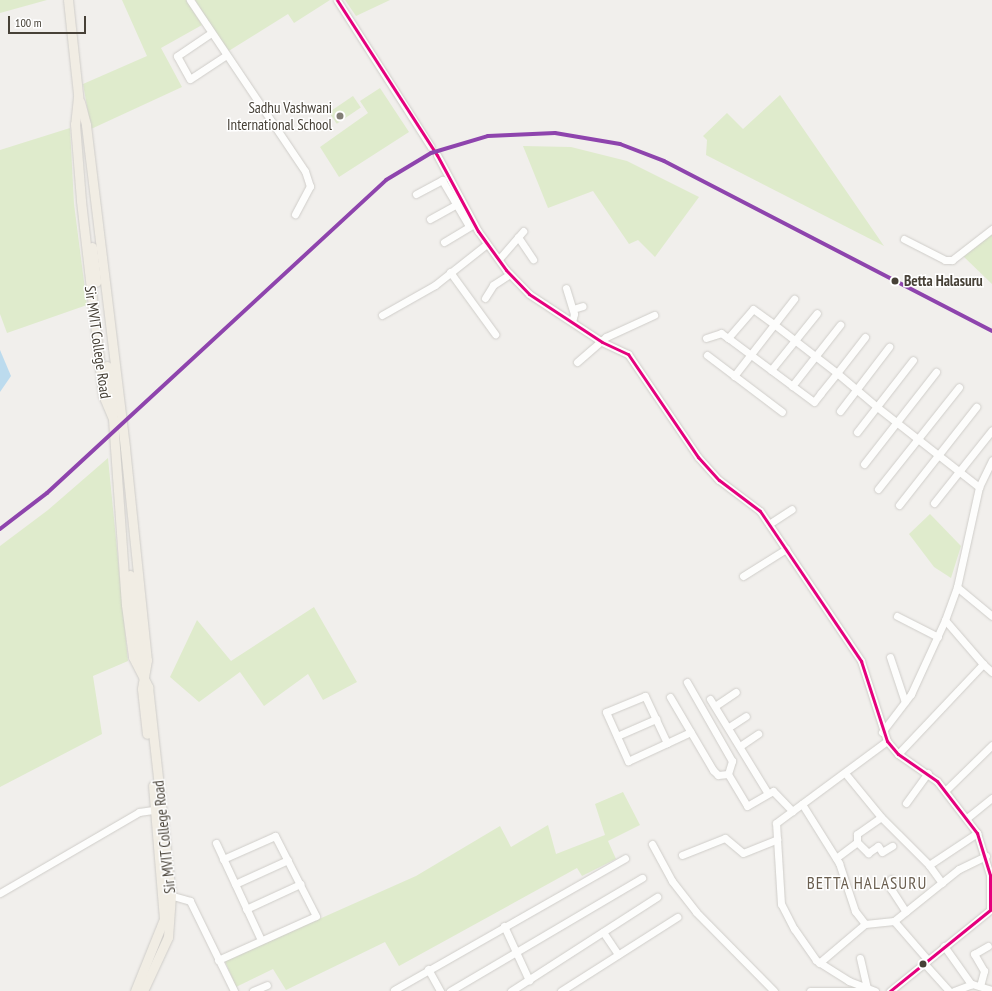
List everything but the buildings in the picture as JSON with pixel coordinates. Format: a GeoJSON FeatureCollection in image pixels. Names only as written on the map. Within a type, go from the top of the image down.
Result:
{"type":"FeatureCollection","features":[{"type":"Feature","properties":{"kind":"main road","name":"Sir MVIT College Road"},"geometry":{"type":"LineString","coordinates":[[68,0],[78,97],[86,125],[98,265],[130,544],[147,660],[143,680]]}},
{"type":"Feature","properties":{"kind":"main road","name":"Sir MVIT College Road"},"geometry":{"type":"LineString","coordinates":[[78,97],[75,124],[88,267],[103,395],[113,419],[133,656],[143,680],[167,894],[168,937],[143,991]]}},
{"type":"Feature","properties":{"kind":"main road","name":"Sir MVIT College Road"},"geometry":{"type":"LineString","coordinates":[[135,991],[163,927],[167,894]]}},
{"type":"Feature","properties":{"kind":"street"},"geometry":{"type":"LineString","coordinates":[[190,0],[225,56],[278,127],[281,140],[305,171],[310,186],[295,214]]}},
{"type":"Feature","properties":{"kind":"street"},"geometry":{"type":"LineString","coordinates":[[337,0],[431,147]]}},
{"type":"Feature","properties":{"kind":"street"},"geometry":{"type":"LineString","coordinates":[[211,34],[177,56],[190,79],[225,56]]}},
{"type":"Feature","properties":{"kind":"street"},"geometry":{"type":"LineString","coordinates":[[436,155],[472,225]]}},
{"type":"Feature","properties":{"kind":"street"},"geometry":{"type":"LineString","coordinates":[[416,194],[442,180],[472,225],[510,274],[529,294],[602,342],[628,354],[698,457],[719,480],[760,511],[861,661],[882,732],[887,741],[898,754],[928,773],[946,790],[977,833],[986,856],[991,875],[990,910],[925,961],[890,991]]}},
{"type":"Feature","properties":{"kind":"street"},"geometry":{"type":"LineString","coordinates":[[430,219],[457,204]]}},
{"type":"Feature","properties":{"kind":"street"},"geometry":{"type":"LineString","coordinates":[[444,242],[472,225]]}},
{"type":"Feature","properties":{"kind":"street"},"geometry":{"type":"LineString","coordinates":[[904,239],[945,260],[952,260],[992,229]]}},
{"type":"Feature","properties":{"kind":"street"},"geometry":{"type":"LineString","coordinates":[[498,259],[520,234],[533,259]]}},
{"type":"Feature","properties":{"kind":"street"},"geometry":{"type":"LineString","coordinates":[[382,315],[450,272],[487,244]]}},
{"type":"Feature","properties":{"kind":"street"},"geometry":{"type":"LineString","coordinates":[[450,272],[495,334]]}},
{"type":"Feature","properties":{"kind":"street"},"geometry":{"type":"LineString","coordinates":[[484,298],[493,285],[510,274]]}},
{"type":"Feature","properties":{"kind":"street"},"geometry":{"type":"LineString","coordinates":[[566,288],[566,297],[573,309],[572,322]]}},
{"type":"Feature","properties":{"kind":"street"},"geometry":{"type":"LineString","coordinates":[[734,376],[794,299]]}},
{"type":"Feature","properties":{"kind":"street"},"geometry":{"type":"LineString","coordinates":[[573,309],[583,306]]}},
{"type":"Feature","properties":{"kind":"street"},"geometry":{"type":"LineString","coordinates":[[728,338],[754,310],[979,487]]}},
{"type":"Feature","properties":{"kind":"street"},"geometry":{"type":"LineString","coordinates":[[771,370],[817,313]]}},
{"type":"Feature","properties":{"kind":"street"},"geometry":{"type":"LineString","coordinates":[[577,362],[602,342],[654,315]]}},
{"type":"Feature","properties":{"kind":"street"},"geometry":{"type":"LineString","coordinates":[[792,386],[814,356],[840,325]]}},
{"type":"Feature","properties":{"kind":"street"},"geometry":{"type":"LineString","coordinates":[[706,338],[721,333],[814,402],[865,337]]}},
{"type":"Feature","properties":{"kind":"street"},"geometry":{"type":"LineString","coordinates":[[840,412],[889,347]]}},
{"type":"Feature","properties":{"kind":"street"},"geometry":{"type":"LineString","coordinates":[[707,355],[782,412]]}},
{"type":"Feature","properties":{"kind":"street"},"geometry":{"type":"LineString","coordinates":[[857,432],[913,360]]}},
{"type":"Feature","properties":{"kind":"street"},"geometry":{"type":"LineString","coordinates":[[864,464],[936,372]]}},
{"type":"Feature","properties":{"kind":"street"},"geometry":{"type":"LineString","coordinates":[[878,489],[958,387]]}},
{"type":"Feature","properties":{"kind":"street"},"geometry":{"type":"LineString","coordinates":[[899,505],[976,407]]}},
{"type":"Feature","properties":{"kind":"street"},"geometry":{"type":"LineString","coordinates":[[934,503],[992,430]]}},
{"type":"Feature","properties":{"kind":"street"},"geometry":{"type":"LineString","coordinates":[[882,732],[905,702],[945,620],[957,587],[979,487],[991,464]]}},
{"type":"Feature","properties":{"kind":"street"},"geometry":{"type":"LineString","coordinates":[[769,524],[792,509]]}},
{"type":"Feature","properties":{"kind":"street"},"geometry":{"type":"LineString","coordinates":[[743,576],[786,549]]}},
{"type":"Feature","properties":{"kind":"street"},"geometry":{"type":"LineString","coordinates":[[957,587],[992,616]]}},
{"type":"Feature","properties":{"kind":"street"},"geometry":{"type":"LineString","coordinates":[[897,616],[938,637]]}},
{"type":"Feature","properties":{"kind":"street"},"geometry":{"type":"LineString","coordinates":[[945,620],[983,664],[992,672]]}},
{"type":"Feature","properties":{"kind":"street"},"geometry":{"type":"LineString","coordinates":[[890,657],[905,702]]}},
{"type":"Feature","properties":{"kind":"street"},"geometry":{"type":"LineString","coordinates":[[898,754],[983,664]]}},
{"type":"Feature","properties":{"kind":"street"},"geometry":{"type":"LineString","coordinates":[[688,682],[732,761],[728,774],[747,806],[767,792],[778,793],[792,811]]}},
{"type":"Feature","properties":{"kind":"street"},"geometry":{"type":"LineString","coordinates":[[715,706],[736,692]]}},
{"type":"Feature","properties":{"kind":"street"},"geometry":{"type":"LineString","coordinates":[[667,743],[645,696],[606,712],[628,761],[691,732]]}},
{"type":"Feature","properties":{"kind":"street"},"geometry":{"type":"LineString","coordinates":[[670,697],[713,770],[718,775],[728,774]]}},
{"type":"Feature","properties":{"kind":"street"},"geometry":{"type":"LineString","coordinates":[[710,698],[767,792]]}},
{"type":"Feature","properties":{"kind":"street"},"geometry":{"type":"LineString","coordinates":[[728,727],[746,716]]}},
{"type":"Feature","properties":{"kind":"street"},"geometry":{"type":"LineString","coordinates":[[617,736],[656,719]]}},
{"type":"Feature","properties":{"kind":"street"},"geometry":{"type":"LineString","coordinates":[[740,746],[758,734]]}},
{"type":"Feature","properties":{"kind":"street"},"geometry":{"type":"LineString","coordinates":[[866,989],[819,963],[805,947],[781,904],[776,823],[887,741]]}},
{"type":"Feature","properties":{"kind":"street"},"geometry":{"type":"LineString","coordinates":[[946,790],[992,745]]}},
{"type":"Feature","properties":{"kind":"street"},"geometry":{"type":"LineString","coordinates":[[845,773],[880,817],[929,865],[942,883]]}},
{"type":"Feature","properties":{"kind":"street"},"geometry":{"type":"LineString","coordinates":[[906,803],[928,773]]}},
{"type":"Feature","properties":{"kind":"street"},"geometry":{"type":"LineString","coordinates":[[967,818],[992,798]]}},
{"type":"Feature","properties":{"kind":"street"},"geometry":{"type":"LineString","coordinates":[[802,804],[836,858],[855,911],[865,924]]}},
{"type":"Feature","properties":{"kind":"street"},"geometry":{"type":"LineString","coordinates":[[0,893],[139,812],[158,810]]}},
{"type":"Feature","properties":{"kind":"street"},"geometry":{"type":"LineString","coordinates":[[880,817],[857,834],[857,842],[868,853],[878,846],[882,852],[892,846]]}},
{"type":"Feature","properties":{"kind":"street"},"geometry":{"type":"LineString","coordinates":[[929,865],[977,833]]}},
{"type":"Feature","properties":{"kind":"street"},"geometry":{"type":"LineString","coordinates":[[218,960],[260,938],[316,916],[275,836],[223,859]]}},
{"type":"Feature","properties":{"kind":"street"},"geometry":{"type":"LineString","coordinates":[[682,855],[725,838],[743,853],[777,839]]}},
{"type":"Feature","properties":{"kind":"street"},"geometry":{"type":"LineString","coordinates":[[836,858],[857,842]]}},
{"type":"Feature","properties":{"kind":"street"},"geometry":{"type":"LineString","coordinates":[[216,843],[260,938]]}},
{"type":"Feature","properties":{"kind":"street"},"geometry":{"type":"LineString","coordinates":[[652,844],[672,881],[696,912],[774,991]]}},
{"type":"Feature","properties":{"kind":"street"},"geometry":{"type":"LineString","coordinates":[[819,963],[865,924],[894,921],[959,869],[986,856]]}},
{"type":"Feature","properties":{"kind":"street"},"geometry":{"type":"LineString","coordinates":[[394,990],[428,969],[625,858]]}},
{"type":"Feature","properties":{"kind":"street"},"geometry":{"type":"LineString","coordinates":[[235,884],[288,860]]}},
{"type":"Feature","properties":{"kind":"street"},"geometry":{"type":"LineString","coordinates":[[450,991],[517,954],[642,878]]}},
{"type":"Feature","properties":{"kind":"street"},"geometry":{"type":"LineString","coordinates":[[891,879],[891,889],[906,912]]}},
{"type":"Feature","properties":{"kind":"street"},"geometry":{"type":"LineString","coordinates":[[246,909],[300,884]]}},
{"type":"Feature","properties":{"kind":"street"},"geometry":{"type":"LineString","coordinates":[[167,894],[190,901],[234,991]]}},
{"type":"Feature","properties":{"kind":"street"},"geometry":{"type":"LineString","coordinates":[[511,991],[519,989],[529,980],[657,897]]}},
{"type":"Feature","properties":{"kind":"street"},"geometry":{"type":"LineString","coordinates":[[560,991],[677,917]]}},
{"type":"Feature","properties":{"kind":"street"},"geometry":{"type":"LineString","coordinates":[[894,921],[949,991]]}},
{"type":"Feature","properties":{"kind":"street"},"geometry":{"type":"LineString","coordinates":[[504,926],[529,980]]}},
{"type":"Feature","properties":{"kind":"street"},"geometry":{"type":"LineString","coordinates":[[603,932],[618,954]]}},
{"type":"Feature","properties":{"kind":"street"},"geometry":{"type":"LineString","coordinates":[[944,946],[971,984]]}},
{"type":"Feature","properties":{"kind":"street"},"geometry":{"type":"LineString","coordinates":[[980,986],[984,971],[974,954],[988,946]]}},
{"type":"Feature","properties":{"kind":"street"},"geometry":{"type":"LineString","coordinates":[[860,958],[866,989]]}},
{"type":"Feature","properties":{"kind":"street"},"geometry":{"type":"LineString","coordinates":[[428,969],[440,991]]}},
{"type":"Feature","properties":{"kind":"street"},"geometry":{"type":"LineString","coordinates":[[253,991],[268,984]]}},
{"type":"Feature","properties":{"kind":"street"},"geometry":{"type":"LineString","coordinates":[[954,991],[971,984],[992,990]]}},
{"type":"Feature","properties":{"kind":"street"},"geometry":{"type":"LineString","coordinates":[[810,991],[866,989],[875,991]]}},
{"type":"Feature","properties":{"kind":"green space"},"geometry":{"type":"Polygon","coordinates":[[[0,0],[47,0],[0,13],[0,0]]]}},
{"type":"Feature","properties":{"kind":"green space"},"geometry":{"type":"Polygon","coordinates":[[[122,0],[186,0],[202,25],[161,48],[182,87],[91,129],[83,84],[147,56],[122,0]]]}},
{"type":"Feature","properties":{"kind":"green space"},"geometry":{"type":"Polygon","coordinates":[[[195,0],[330,0],[294,23],[288,14],[227,52],[195,0]]]}},
{"type":"Feature","properties":{"kind":"green space"},"geometry":{"type":"Polygon","coordinates":[[[345,0],[390,0],[356,16],[345,0]]]}},
{"type":"Feature","properties":{"kind":"green space"},"geometry":{"type":"Polygon","coordinates":[[[380,88],[409,132],[339,177],[320,147],[368,113],[360,101],[380,88]]]}},
{"type":"Feature","properties":{"kind":"green space"},"geometry":{"type":"Polygon","coordinates":[[[780,95],[884,246],[706,155],[707,140],[703,136],[727,113],[743,129],[780,95]]]}},
{"type":"Feature","properties":{"kind":"green space"},"geometry":{"type":"Polygon","coordinates":[[[353,96],[361,108],[337,124],[329,112],[353,96]]]}},
{"type":"Feature","properties":{"kind":"green space"},"geometry":{"type":"Polygon","coordinates":[[[70,128],[74,204],[87,305],[7,333],[0,314],[0,150],[70,128]]]}},
{"type":"Feature","properties":{"kind":"green space"},"geometry":{"type":"Polygon","coordinates":[[[523,146],[571,147],[627,161],[699,197],[655,257],[638,240],[629,244],[593,191],[548,208],[523,146]]]}},
{"type":"Feature","properties":{"kind":"green space"},"geometry":{"type":"Polygon","coordinates":[[[992,234],[992,284],[963,256],[992,234]]]}},
{"type":"Feature","properties":{"kind":"green space"},"geometry":{"type":"Polygon","coordinates":[[[108,458],[128,661],[93,676],[102,734],[0,787],[0,546],[48,510],[108,458]]]}},
{"type":"Feature","properties":{"kind":"green space"},"geometry":{"type":"Polygon","coordinates":[[[930,514],[961,546],[951,578],[934,567],[909,534],[930,514]]]}},
{"type":"Feature","properties":{"kind":"green space"},"geometry":{"type":"Polygon","coordinates":[[[314,607],[357,682],[323,700],[308,674],[264,706],[240,672],[199,702],[170,677],[197,620],[231,661],[314,607]]]}},
{"type":"Feature","properties":{"kind":"green space"},"geometry":{"type":"Polygon","coordinates":[[[623,792],[640,825],[608,841],[616,859],[582,876],[577,868],[399,966],[385,942],[286,990],[273,969],[236,987],[225,961],[416,876],[500,826],[511,847],[548,825],[556,854],[605,835],[595,804],[623,792]]]}},
{"type":"Feature","properties":{"kind":"water"},"geometry":{"type":"Polygon","coordinates":[[[0,350],[11,376],[0,392],[0,350]]]}},
{"type":"Feature","properties":{"kind":"transit line"},"geometry":{"type":"LineString","coordinates":[[337,0],[437,155],[478,231],[506,270],[529,294],[602,342],[628,354],[698,457],[719,480],[760,511],[861,661],[887,741],[898,754],[937,781],[977,833],[990,875],[990,910],[890,991]]}},
{"type":"Feature","properties":{"kind":"transit line"},"geometry":{"type":"LineString","coordinates":[[0,529],[47,493],[386,180],[431,153],[488,136],[555,133],[620,144],[664,161],[992,331]]}},
{"type":"Feature","properties":{"kind":"place","name":"Sadhu Vashwani International School"},"geometry":{"type":"Point","coordinates":[340,116]}},
{"type":"Feature","properties":{"kind":"place","name":"Betta Halasuru"},"geometry":{"type":"Point","coordinates":[895,281]}},
{"type":"Feature","properties":{"kind":"district","name":"BETTA HALASURU"},"geometry":{"type":"Point","coordinates":[867,884]}}]}
